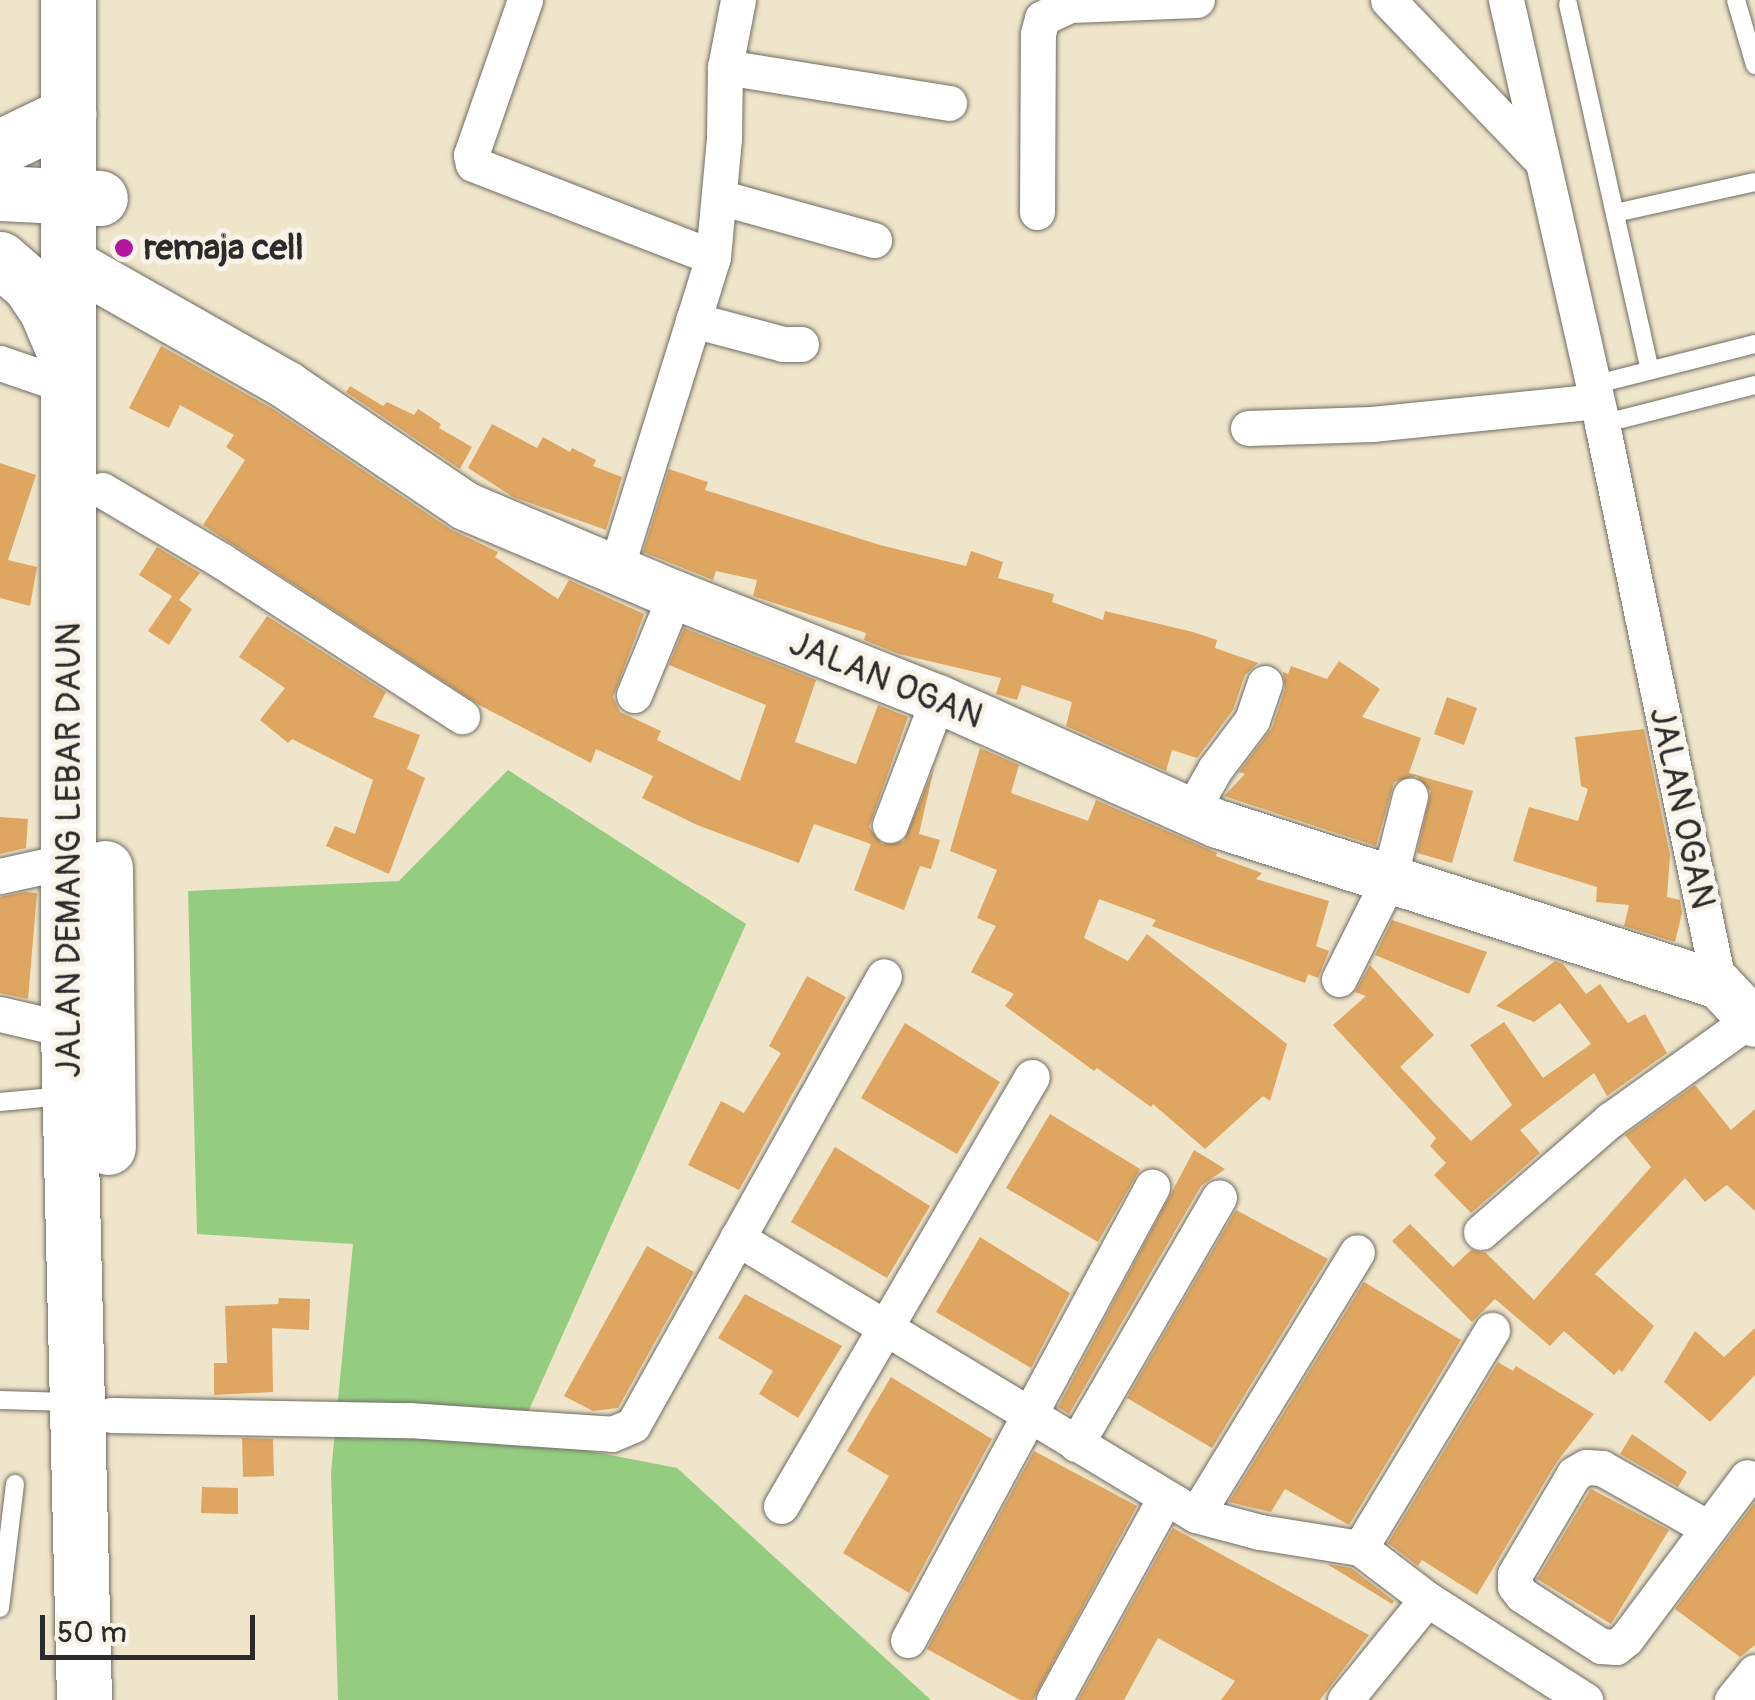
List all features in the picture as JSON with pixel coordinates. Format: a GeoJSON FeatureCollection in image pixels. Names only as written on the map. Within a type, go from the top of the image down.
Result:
{"type":"FeatureCollection","features":[{"type":"Feature","properties":{"kind":"highway","name":"JALAN DEMANG LEBAR DAUN"},"geometry":{"type":"LineString","coordinates":[[68,0],[70,114],[85,235],[102,490],[95,1409],[84,1700]]}},
{"type":"Feature","properties":{"kind":"highway","name":"JALAN DEMANG LEBAR DAUN"},"geometry":{"type":"LineString","coordinates":[[101,0],[85,235],[70,376],[68,1030],[117,1700]]}},
{"type":"Feature","properties":{"kind":"highway"},"geometry":{"type":"LineString","coordinates":[[0,147],[70,114]]}},
{"type":"Feature","properties":{"kind":"highway"},"geometry":{"type":"LineString","coordinates":[[0,193],[85,235]]}},
{"type":"Feature","properties":{"kind":"highway"},"geometry":{"type":"LineString","coordinates":[[0,225],[85,235]]}},
{"type":"Feature","properties":{"kind":"highway"},"geometry":{"type":"LineString","coordinates":[[0,260],[29,284],[46,309],[70,376]]}},
{"type":"Feature","properties":{"kind":"main road","name":"JALAN OGAN"},"geometry":{"type":"LineString","coordinates":[[85,235],[288,386],[465,506],[676,596],[938,698],[1190,812],[1719,984],[1753,1021]]}},
{"type":"Feature","properties":{"kind":"street"},"geometry":{"type":"LineString","coordinates":[[525,0],[471,155],[472,164],[712,257]]}},
{"type":"Feature","properties":{"kind":"street"},"geometry":{"type":"LineString","coordinates":[[616,568],[712,257],[725,67],[738,0]]}},
{"type":"Feature","properties":{"kind":"street"},"geometry":{"type":"LineString","coordinates":[[1037,212],[1038,34],[1042,18],[1070,4],[1197,0]]}},
{"type":"Feature","properties":{"kind":"street"},"geometry":{"type":"LineString","coordinates":[[1388,0],[1543,162]]}},
{"type":"Feature","properties":{"kind":"street","name":"JALAN OGAN"},"geometry":{"type":"LineString","coordinates":[[1506,0],[1597,403],[1719,984]]}},
{"type":"Feature","properties":{"kind":"street"},"geometry":{"type":"LineString","coordinates":[[725,67],[949,102]]}},
{"type":"Feature","properties":{"kind":"street"},"geometry":{"type":"LineString","coordinates":[[718,198],[874,240]]}},
{"type":"Feature","properties":{"kind":"street"},"geometry":{"type":"LineString","coordinates":[[693,320],[802,344]]}},
{"type":"Feature","properties":{"kind":"street"},"geometry":{"type":"LineString","coordinates":[[0,362],[70,376]]}},
{"type":"Feature","properties":{"kind":"street"},"geometry":{"type":"LineString","coordinates":[[1248,428],[1372,424],[1597,403]]}},
{"type":"Feature","properties":{"kind":"street"},"geometry":{"type":"LineString","coordinates":[[102,490],[222,561],[462,716]]}},
{"type":"Feature","properties":{"kind":"street"},"geometry":{"type":"LineString","coordinates":[[634,695],[676,596]]}},
{"type":"Feature","properties":{"kind":"street"},"geometry":{"type":"LineString","coordinates":[[1190,812],[1215,769],[1252,720],[1265,682]]}},
{"type":"Feature","properties":{"kind":"street"},"geometry":{"type":"LineString","coordinates":[[890,825],[938,698]]}},
{"type":"Feature","properties":{"kind":"street"},"geometry":{"type":"LineString","coordinates":[[1340,979],[1389,879],[1410,796]]}},
{"type":"Feature","properties":{"kind":"street"},"geometry":{"type":"LineString","coordinates":[[0,876],[68,861]]}},
{"type":"Feature","properties":{"kind":"street"},"geometry":{"type":"LineString","coordinates":[[95,1409],[410,1420],[612,1434],[633,1425],[884,976]]}},
{"type":"Feature","properties":{"kind":"street"},"geometry":{"type":"LineString","coordinates":[[0,1014],[68,1030]]}},
{"type":"Feature","properties":{"kind":"street"},"geometry":{"type":"LineString","coordinates":[[1481,1232],[1610,1120],[1753,1021]]}},
{"type":"Feature","properties":{"kind":"street"},"geometry":{"type":"LineString","coordinates":[[781,1506],[1032,1078]]}},
{"type":"Feature","properties":{"kind":"street"},"geometry":{"type":"LineString","coordinates":[[908,1640],[1025,1416],[1152,1188]]}},
{"type":"Feature","properties":{"kind":"street"},"geometry":{"type":"LineString","coordinates":[[1076,1444],[1219,1197]]}},
{"type":"Feature","properties":{"kind":"street"},"geometry":{"type":"LineString","coordinates":[[737,1238],[1025,1416],[1180,1506],[1260,1532],[1360,1548],[1427,1599],[1585,1700]]}},
{"type":"Feature","properties":{"kind":"street"},"geometry":{"type":"LineString","coordinates":[[1054,1700],[1180,1506],[1358,1252]]}},
{"type":"Feature","properties":{"kind":"street"},"geometry":{"type":"LineString","coordinates":[[1360,1548],[1492,1330]]}},
{"type":"Feature","properties":{"kind":"street"},"geometry":{"type":"LineString","coordinates":[[1708,1528],[1602,1468],[1586,1467],[1574,1474],[1515,1574],[1522,1594],[1601,1646],[1616,1647],[1708,1528],[1747,1477]]}},
{"type":"Feature","properties":{"kind":"street"},"geometry":{"type":"LineString","coordinates":[[1345,1700],[1427,1599]]}},
{"type":"Feature","properties":{"kind":"street"},"geometry":{"type":"LineString","coordinates":[[1534,1665],[1563,1622]]}},
{"type":"Feature","properties":{"kind":"street"},"geometry":{"type":"LineString","coordinates":[[1732,1700],[1755,1672]]}},
{"type":"Feature","properties":{"kind":"lane"},"geometry":{"type":"LineString","coordinates":[[1736,0],[1755,65]]}},
{"type":"Feature","properties":{"kind":"lane"},"geometry":{"type":"LineString","coordinates":[[1568,4],[1650,370]]}},
{"type":"Feature","properties":{"kind":"lane"},"geometry":{"type":"LineString","coordinates":[[1615,213],[1755,182]]}},
{"type":"Feature","properties":{"kind":"lane"},"geometry":{"type":"LineString","coordinates":[[1597,403],[1650,370],[1755,344]]}},
{"type":"Feature","properties":{"kind":"lane"},"geometry":{"type":"LineString","coordinates":[[1597,403],[1755,385]]}},
{"type":"Feature","properties":{"kind":"lane"},"geometry":{"type":"LineString","coordinates":[[0,1102],[70,1095]]}},
{"type":"Feature","properties":{"kind":"lane"},"geometry":{"type":"LineString","coordinates":[[0,1400],[95,1409]]}},
{"type":"Feature","properties":{"kind":"lane"},"geometry":{"type":"LineString","coordinates":[[0,1608],[15,1484]]}},
{"type":"Feature","properties":{"kind":"green space"},"geometry":{"type":"Polygon","coordinates":[[[508,770],[746,924],[517,1437],[677,1468],[931,1700],[338,1700],[331,1473],[353,1244],[197,1234],[188,891],[399,881],[508,770]]]}},
{"type":"Feature","properties":{"kind":"building"},"geometry":{"type":"Polygon","coordinates":[[[161,346],[273,409],[450,529],[498,552],[495,557],[558,599],[569,580],[644,614],[613,697],[620,712],[661,731],[657,740],[740,781],[766,705],[669,665],[684,628],[816,680],[795,742],[856,764],[878,705],[908,717],[869,827],[882,844],[904,841],[934,768],[919,834],[940,840],[931,869],[920,866],[904,910],[854,890],[871,844],[814,824],[799,863],[697,825],[642,798],[653,776],[596,749],[591,763],[481,706],[203,525],[245,460],[226,447],[234,435],[180,405],[169,428],[129,408],[161,346]]]}},
{"type":"Feature","properties":{"kind":"building"},"geometry":{"type":"Polygon","coordinates":[[[350,386],[383,406],[387,402],[414,415],[418,409],[441,424],[439,428],[472,447],[460,469],[346,392],[350,386]]]}},
{"type":"Feature","properties":{"kind":"building"},"geometry":{"type":"Polygon","coordinates":[[[492,424],[537,448],[543,437],[570,452],[572,448],[596,460],[593,466],[622,477],[606,530],[513,497],[468,468],[492,424]]]}},
{"type":"Feature","properties":{"kind":"building"},"geometry":{"type":"Polygon","coordinates":[[[0,463],[36,475],[8,560],[37,567],[30,606],[0,598],[0,463]]]}},
{"type":"Feature","properties":{"kind":"building"},"geometry":{"type":"Polygon","coordinates":[[[669,469],[708,482],[705,490],[880,545],[966,566],[971,551],[1003,562],[998,578],[1054,594],[1052,602],[1103,620],[1105,611],[1193,632],[1217,640],[1215,648],[1258,663],[1245,675],[1233,710],[1197,758],[1172,750],[1166,771],[1066,726],[1072,702],[1022,685],[1017,700],[996,694],[1001,678],[899,654],[864,640],[866,633],[753,596],[757,580],[716,571],[713,580],[643,552],[669,469]]]}},
{"type":"Feature","properties":{"kind":"building"},"geometry":{"type":"Polygon","coordinates":[[[157,547],[200,573],[179,600],[192,609],[169,645],[148,631],[172,596],[139,575],[157,547]]]}},
{"type":"Feature","properties":{"kind":"building"},"geometry":{"type":"Polygon","coordinates":[[[267,616],[386,692],[373,717],[420,735],[407,769],[425,778],[389,874],[326,846],[335,826],[355,834],[373,780],[292,739],[288,743],[260,720],[285,688],[239,657],[267,616]]]}},
{"type":"Feature","properties":{"kind":"building"},"geometry":{"type":"Polygon","coordinates":[[[1339,661],[1380,689],[1362,717],[1421,738],[1409,773],[1473,791],[1452,863],[1417,853],[1431,791],[1416,776],[1394,782],[1376,846],[1224,796],[1245,774],[1239,772],[1272,728],[1285,689],[1283,672],[1288,674],[1291,666],[1327,679],[1339,661]]]}},
{"type":"Feature","properties":{"kind":"building"},"geometry":{"type":"Polygon","coordinates":[[[1447,697],[1477,708],[1464,745],[1434,734],[1447,697]]]}},
{"type":"Feature","properties":{"kind":"building"},"geometry":{"type":"Polygon","coordinates":[[[1644,729],[1670,855],[1667,897],[1680,900],[1682,913],[1675,942],[1624,926],[1629,905],[1596,902],[1597,887],[1513,861],[1529,807],[1578,821],[1588,789],[1581,786],[1575,737],[1644,729]]]}},
{"type":"Feature","properties":{"kind":"building"},"geometry":{"type":"Polygon","coordinates":[[[980,748],[1019,765],[1011,793],[1088,821],[1096,800],[1262,873],[1256,879],[1329,901],[1316,946],[1329,951],[1318,978],[1308,974],[1305,983],[1152,926],[1156,920],[1099,899],[1084,938],[1128,961],[1147,934],[1287,1044],[1270,1101],[1263,1096],[1205,1149],[1153,1104],[1151,1107],[1097,1068],[1094,1071],[1005,1006],[1014,994],[971,972],[996,926],[977,918],[997,870],[950,851],[980,748]]]}},
{"type":"Feature","properties":{"kind":"building"},"geometry":{"type":"Polygon","coordinates":[[[0,817],[28,819],[26,848],[0,854],[0,817]]]}},
{"type":"Feature","properties":{"kind":"building"},"geometry":{"type":"Polygon","coordinates":[[[37,893],[28,999],[0,993],[0,897],[37,893]]]}},
{"type":"Feature","properties":{"kind":"building"},"geometry":{"type":"Polygon","coordinates":[[[1392,920],[1487,952],[1469,994],[1375,955],[1392,920]]]}},
{"type":"Feature","properties":{"kind":"building"},"geometry":{"type":"Polygon","coordinates":[[[1555,961],[1563,964],[1586,994],[1600,984],[1628,1023],[1645,1014],[1667,1053],[1607,1096],[1594,1073],[1520,1130],[1540,1153],[1471,1213],[1434,1175],[1446,1163],[1430,1146],[1436,1138],[1333,1025],[1366,996],[1355,992],[1370,965],[1434,1035],[1400,1067],[1471,1141],[1512,1105],[1470,1045],[1504,1022],[1543,1078],[1591,1044],[1560,1003],[1534,1022],[1496,1006],[1555,961]]]}},
{"type":"Feature","properties":{"kind":"building"},"geometry":{"type":"Polygon","coordinates":[[[807,976],[846,997],[739,1190],[688,1165],[721,1101],[744,1113],[781,1053],[769,1046],[807,976]]]}},
{"type":"Feature","properties":{"kind":"building"},"geometry":{"type":"Polygon","coordinates":[[[905,1023],[1000,1082],[957,1154],[861,1098],[905,1023]]]}},
{"type":"Feature","properties":{"kind":"building"},"geometry":{"type":"Polygon","coordinates":[[[1695,1085],[1731,1130],[1755,1109],[1755,1211],[1727,1185],[1705,1202],[1685,1178],[1595,1274],[1654,1326],[1622,1372],[1619,1369],[1614,1375],[1564,1331],[1550,1346],[1495,1299],[1472,1322],[1392,1241],[1410,1224],[1453,1267],[1471,1250],[1486,1253],[1534,1300],[1651,1167],[1625,1135],[1695,1085]]]}},
{"type":"Feature","properties":{"kind":"building"},"geometry":{"type":"Polygon","coordinates":[[[1050,1114],[1140,1169],[1098,1242],[1006,1188],[1050,1114]]]}},
{"type":"Feature","properties":{"kind":"building"},"geometry":{"type":"Polygon","coordinates":[[[835,1147],[930,1206],[887,1278],[791,1222],[835,1147]]]}},
{"type":"Feature","properties":{"kind":"building"},"geometry":{"type":"Polygon","coordinates":[[[1194,1150],[1225,1169],[1201,1186],[1069,1414],[1058,1407],[1194,1150]]]}},
{"type":"Feature","properties":{"kind":"building"},"geometry":{"type":"Polygon","coordinates":[[[1236,1210],[1328,1259],[1212,1448],[1127,1398],[1236,1210]]]}},
{"type":"Feature","properties":{"kind":"building"},"geometry":{"type":"Polygon","coordinates":[[[980,1237],[1070,1293],[1031,1368],[936,1312],[980,1237]]]}},
{"type":"Feature","properties":{"kind":"building"},"geometry":{"type":"Polygon","coordinates":[[[647,1246],[694,1272],[618,1408],[593,1411],[564,1396],[647,1246]]]}},
{"type":"Feature","properties":{"kind":"building"},"geometry":{"type":"Polygon","coordinates":[[[1364,1282],[1461,1340],[1349,1525],[1285,1489],[1271,1512],[1229,1502],[1364,1282]]]}},
{"type":"Feature","properties":{"kind":"building"},"geometry":{"type":"Polygon","coordinates":[[[745,1294],[842,1346],[798,1418],[759,1394],[773,1371],[718,1338],[745,1294]]]}},
{"type":"Feature","properties":{"kind":"building"},"geometry":{"type":"Polygon","coordinates":[[[279,1298],[310,1299],[309,1330],[272,1328],[273,1392],[214,1395],[214,1363],[227,1363],[225,1306],[278,1304],[279,1298]]]}},
{"type":"Feature","properties":{"kind":"building"},"geometry":{"type":"Polygon","coordinates":[[[1755,1328],[1755,1375],[1710,1422],[1664,1382],[1695,1331],[1724,1357],[1755,1328]]]}},
{"type":"Feature","properties":{"kind":"building"},"geometry":{"type":"Polygon","coordinates":[[[1498,1362],[1513,1371],[1516,1366],[1594,1414],[1556,1463],[1477,1595],[1422,1560],[1418,1566],[1388,1543],[1498,1362]]]}},
{"type":"Feature","properties":{"kind":"building"},"geometry":{"type":"Polygon","coordinates":[[[891,1377],[992,1439],[909,1593],[843,1553],[889,1476],[847,1451],[891,1377]]]}},
{"type":"Feature","properties":{"kind":"building"},"geometry":{"type":"Polygon","coordinates":[[[1632,1434],[1687,1472],[1678,1487],[1620,1454],[1632,1434]]]}},
{"type":"Feature","properties":{"kind":"building"},"geometry":{"type":"Polygon","coordinates":[[[242,1438],[273,1439],[274,1476],[243,1477],[242,1438]]]}},
{"type":"Feature","properties":{"kind":"building"},"geometry":{"type":"Polygon","coordinates":[[[1034,1451],[1137,1506],[1033,1700],[1020,1700],[927,1649],[1034,1451]]]}},
{"type":"Feature","properties":{"kind":"building"},"geometry":{"type":"Polygon","coordinates":[[[202,1487],[238,1488],[238,1514],[201,1513],[202,1487]]]}},
{"type":"Feature","properties":{"kind":"building"},"geometry":{"type":"Polygon","coordinates":[[[1591,1489],[1669,1530],[1611,1624],[1537,1579],[1591,1489]]]}},
{"type":"Feature","properties":{"kind":"building"},"geometry":{"type":"Polygon","coordinates":[[[1755,1502],[1755,1645],[1740,1657],[1675,1609],[1755,1502]]]}},
{"type":"Feature","properties":{"kind":"building"},"geometry":{"type":"Polygon","coordinates":[[[1173,1528],[1369,1635],[1320,1700],[1221,1700],[1235,1681],[1158,1638],[1124,1700],[1078,1700],[1173,1528]]]}},
{"type":"Feature","properties":{"kind":"building"},"geometry":{"type":"Polygon","coordinates":[[[1327,1564],[1351,1568],[1394,1601],[1392,1604],[1327,1564]]]}},
{"type":"Feature","properties":{"kind":"place","name":"remaja cell"},"geometry":{"type":"Point","coordinates":[124,248]}}]}
